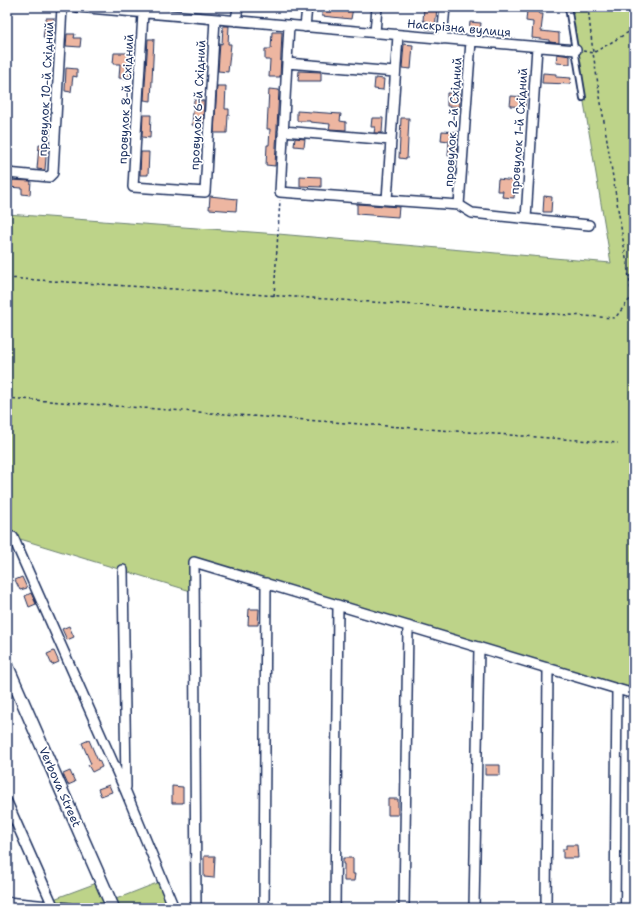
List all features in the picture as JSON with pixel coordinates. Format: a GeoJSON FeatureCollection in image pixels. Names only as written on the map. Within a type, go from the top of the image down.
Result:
{"type":"FeatureCollection","features":[{"type":"Feature","properties":{"kind":"street","name":"провулок 10-й Східний"},"geometry":{"type":"LineString","coordinates":[[7,173],[49,177],[53,173],[62,7]]}},
{"type":"Feature","properties":{"kind":"street","name":"Наскрізна вулиця"},"geometry":{"type":"LineString","coordinates":[[77,7],[143,13],[164,11],[236,21],[576,50]]}},
{"type":"Feature","properties":{"kind":"street"},"geometry":{"type":"LineString","coordinates":[[236,21],[238,7]]}},
{"type":"Feature","properties":{"kind":"street"},"geometry":{"type":"LineString","coordinates":[[305,27],[307,7]]}},
{"type":"Feature","properties":{"kind":"street"},"geometry":{"type":"LineString","coordinates":[[375,33],[377,7]]}},
{"type":"Feature","properties":{"kind":"street"},"geometry":{"type":"LineString","coordinates":[[442,39],[444,7]]}},
{"type":"Feature","properties":{"kind":"street","name":"провулок 8-й Східний"},"geometry":{"type":"LineString","coordinates":[[143,13],[132,187],[205,192]]}},
{"type":"Feature","properties":{"kind":"street","name":"провулок 6-й Східний"},"geometry":{"type":"LineString","coordinates":[[205,192],[215,19]]}},
{"type":"Feature","properties":{"kind":"street"},"geometry":{"type":"LineString","coordinates":[[289,25],[280,192],[459,205],[472,213],[589,225]]}},
{"type":"Feature","properties":{"kind":"street"},"geometry":{"type":"LineString","coordinates":[[388,200],[398,35]]}},
{"type":"Feature","properties":{"kind":"street","name":"провулок 2-й Східний"},"geometry":{"type":"LineString","coordinates":[[459,205],[471,41]]}},
{"type":"Feature","properties":{"kind":"street","name":"провулок 1-й Східний"},"geometry":{"type":"LineString","coordinates":[[526,218],[537,47]]}},
{"type":"Feature","properties":{"kind":"street"},"geometry":{"type":"LineString","coordinates":[[287,63],[395,72]]}},
{"type":"Feature","properties":{"kind":"street"},"geometry":{"type":"LineString","coordinates":[[283,131],[391,140]]}},
{"type":"Feature","properties":{"kind":"street"},"geometry":{"type":"LineString","coordinates":[[13,537],[126,792],[174,908]]}},
{"type":"Feature","properties":{"kind":"street"},"geometry":{"type":"LineString","coordinates":[[196,908],[194,562],[634,694]]}},
{"type":"Feature","properties":{"kind":"street"},"geometry":{"type":"LineString","coordinates":[[123,570],[126,792]]}},
{"type":"Feature","properties":{"kind":"street"},"geometry":{"type":"LineString","coordinates":[[264,908],[266,583]]}},
{"type":"Feature","properties":{"kind":"street"},"geometry":{"type":"LineString","coordinates":[[335,908],[338,605]]}},
{"type":"Feature","properties":{"kind":"street"},"geometry":{"type":"LineString","coordinates":[[404,908],[408,626]]}},
{"type":"Feature","properties":{"kind":"street"},"geometry":{"type":"LineString","coordinates":[[474,908],[479,647]]}},
{"type":"Feature","properties":{"kind":"street","name":"Verbova Street"},"geometry":{"type":"LineString","coordinates":[[7,666],[113,908]]}},
{"type":"Feature","properties":{"kind":"street"},"geometry":{"type":"LineString","coordinates":[[546,908],[548,668]]}},
{"type":"Feature","properties":{"kind":"street"},"geometry":{"type":"LineString","coordinates":[[615,908],[617,689]]}},
{"type":"Feature","properties":{"kind":"street"},"geometry":{"type":"LineString","coordinates":[[7,802],[54,908]]}},
{"type":"Feature","properties":{"kind":"street"},"geometry":{"type":"LineString","coordinates":[[7,902],[54,908],[69,908]]}},
{"type":"Feature","properties":{"kind":"lane"},"geometry":{"type":"LineString","coordinates":[[568,7],[583,98]]}},
{"type":"Feature","properties":{"kind":"path"},"geometry":{"type":"LineString","coordinates":[[588,7],[593,53],[634,308]]}},
{"type":"Feature","properties":{"kind":"path"},"geometry":{"type":"LineString","coordinates":[[576,50],[593,53],[634,29]]}},
{"type":"Feature","properties":{"kind":"path"},"geometry":{"type":"LineString","coordinates":[[274,296],[280,192]]}},
{"type":"Feature","properties":{"kind":"path"},"geometry":{"type":"LineString","coordinates":[[7,278],[615,318],[633,295]]}},
{"type":"Feature","properties":{"kind":"path"},"geometry":{"type":"LineString","coordinates":[[7,398],[618,443]]}},
{"type":"Feature","properties":{"kind":"green space"},"geometry":{"type":"Polygon","coordinates":[[[568,7],[634,7],[634,694],[194,562],[194,592],[7,535],[7,214],[278,234],[611,263],[568,7]]]}},
{"type":"Feature","properties":{"kind":"green space"},"geometry":{"type":"Polygon","coordinates":[[[102,881],[111,901],[162,881],[174,908],[54,908],[51,900],[102,881]]]}},
{"type":"Feature","properties":{"kind":"building"},"geometry":{"type":"Polygon","coordinates":[[[322,7],[353,8],[351,19],[322,16],[322,7]]]}},
{"type":"Feature","properties":{"kind":"building"},"geometry":{"type":"Polygon","coordinates":[[[424,7],[437,7],[435,30],[426,29],[426,21],[423,21],[424,7]]]}},
{"type":"Feature","properties":{"kind":"building"},"geometry":{"type":"Polygon","coordinates":[[[527,10],[539,11],[539,14],[543,14],[541,31],[559,33],[559,43],[532,38],[533,22],[526,21],[527,10]]]}},
{"type":"Feature","properties":{"kind":"building"},"geometry":{"type":"Polygon","coordinates":[[[46,18],[54,18],[52,39],[43,38],[46,18]]]}},
{"type":"Feature","properties":{"kind":"building"},"geometry":{"type":"Polygon","coordinates":[[[470,22],[481,23],[480,31],[469,31],[470,22]]]}},
{"type":"Feature","properties":{"kind":"building"},"geometry":{"type":"Polygon","coordinates":[[[223,26],[229,26],[228,44],[231,44],[228,72],[218,71],[223,26]]]}},
{"type":"Feature","properties":{"kind":"building"},"geometry":{"type":"Polygon","coordinates":[[[272,32],[282,32],[280,77],[269,77],[270,60],[265,60],[265,49],[271,49],[272,32]]]}},
{"type":"Feature","properties":{"kind":"building"},"geometry":{"type":"Polygon","coordinates":[[[67,34],[75,34],[74,38],[81,38],[80,47],[66,46],[67,34]]]}},
{"type":"Feature","properties":{"kind":"building"},"geometry":{"type":"Polygon","coordinates":[[[148,39],[154,39],[151,101],[144,100],[148,39]]]}},
{"type":"Feature","properties":{"kind":"building"},"geometry":{"type":"Polygon","coordinates":[[[404,44],[413,45],[411,69],[402,68],[404,44]]]}},
{"type":"Feature","properties":{"kind":"building"},"geometry":{"type":"Polygon","coordinates":[[[114,53],[130,53],[129,79],[119,78],[120,64],[113,64],[114,53]]]}},
{"type":"Feature","properties":{"kind":"building"},"geometry":{"type":"Polygon","coordinates":[[[557,54],[570,56],[570,64],[556,63],[557,54]]]}},
{"type":"Feature","properties":{"kind":"building"},"geometry":{"type":"Polygon","coordinates":[[[66,68],[77,69],[77,77],[73,76],[71,92],[65,91],[66,68]]]}},
{"type":"Feature","properties":{"kind":"building"},"geometry":{"type":"Polygon","coordinates":[[[299,71],[321,72],[321,81],[298,81],[299,71]]]}},
{"type":"Feature","properties":{"kind":"building"},"geometry":{"type":"Polygon","coordinates":[[[543,73],[556,74],[556,77],[571,78],[570,84],[542,83],[543,73]]]}},
{"type":"Feature","properties":{"kind":"building"},"geometry":{"type":"Polygon","coordinates":[[[375,78],[384,79],[383,90],[374,89],[375,78]]]}},
{"type":"Feature","properties":{"kind":"building"},"geometry":{"type":"Polygon","coordinates":[[[217,86],[226,86],[225,109],[229,109],[227,133],[214,133],[217,86]]]}},
{"type":"Feature","properties":{"kind":"building"},"geometry":{"type":"Polygon","coordinates":[[[269,89],[279,90],[275,166],[266,165],[267,145],[269,145],[270,129],[267,129],[269,89]]]}},
{"type":"Feature","properties":{"kind":"building"},"geometry":{"type":"Polygon","coordinates":[[[447,93],[459,93],[460,107],[447,106],[447,93]]]}},
{"type":"Feature","properties":{"kind":"building"},"geometry":{"type":"Polygon","coordinates":[[[511,96],[526,97],[525,107],[510,106],[511,96]]]}},
{"type":"Feature","properties":{"kind":"building"},"geometry":{"type":"Polygon","coordinates":[[[194,100],[204,101],[203,126],[192,125],[194,100]]]}},
{"type":"Feature","properties":{"kind":"building"},"geometry":{"type":"Polygon","coordinates":[[[297,111],[341,114],[340,121],[346,122],[346,130],[329,129],[330,124],[297,121],[297,111]]]}},
{"type":"Feature","properties":{"kind":"building"},"geometry":{"type":"Polygon","coordinates":[[[143,115],[151,115],[150,138],[142,137],[143,115]]]}},
{"type":"Feature","properties":{"kind":"building"},"geometry":{"type":"Polygon","coordinates":[[[372,118],[383,118],[382,133],[374,133],[375,127],[371,127],[372,118]]]}},
{"type":"Feature","properties":{"kind":"building"},"geometry":{"type":"Polygon","coordinates":[[[401,118],[409,118],[407,159],[399,158],[401,118]]]}},
{"type":"Feature","properties":{"kind":"building"},"geometry":{"type":"Polygon","coordinates":[[[442,131],[458,132],[456,156],[448,156],[449,141],[441,140],[442,131]]]}},
{"type":"Feature","properties":{"kind":"building"},"geometry":{"type":"Polygon","coordinates":[[[295,138],[305,139],[304,147],[294,146],[295,138]]]}},
{"type":"Feature","properties":{"kind":"building"},"geometry":{"type":"Polygon","coordinates":[[[39,145],[47,145],[45,170],[37,169],[39,145]]]}},
{"type":"Feature","properties":{"kind":"building"},"geometry":{"type":"Polygon","coordinates":[[[141,152],[149,152],[148,175],[140,175],[141,152]]]}},
{"type":"Feature","properties":{"kind":"building"},"geometry":{"type":"Polygon","coordinates":[[[300,176],[321,177],[321,187],[300,186],[300,176]]]}},
{"type":"Feature","properties":{"kind":"building"},"geometry":{"type":"Polygon","coordinates":[[[498,179],[515,181],[514,198],[502,197],[503,191],[497,191],[498,179]]]}},
{"type":"Feature","properties":{"kind":"building"},"geometry":{"type":"Polygon","coordinates":[[[7,180],[31,181],[30,195],[22,194],[22,188],[7,187],[7,180]]]}},
{"type":"Feature","properties":{"kind":"building"},"geometry":{"type":"Polygon","coordinates":[[[210,196],[237,199],[236,211],[209,209],[210,196]]]}},
{"type":"Feature","properties":{"kind":"building"},"geometry":{"type":"Polygon","coordinates":[[[544,196],[552,197],[551,212],[543,212],[544,196]]]}},
{"type":"Feature","properties":{"kind":"building"},"geometry":{"type":"Polygon","coordinates":[[[357,204],[399,207],[398,217],[357,214],[357,204]]]}},
{"type":"Feature","properties":{"kind":"building"},"geometry":{"type":"Polygon","coordinates":[[[22,577],[27,588],[20,590],[15,580],[22,577]]]}},
{"type":"Feature","properties":{"kind":"building"},"geometry":{"type":"Polygon","coordinates":[[[31,593],[36,604],[29,607],[25,596],[31,593]]]}},
{"type":"Feature","properties":{"kind":"building"},"geometry":{"type":"Polygon","coordinates":[[[249,609],[259,609],[258,625],[248,625],[249,609]]]}},
{"type":"Feature","properties":{"kind":"building"},"geometry":{"type":"Polygon","coordinates":[[[69,626],[74,637],[67,640],[62,629],[69,626]]]}},
{"type":"Feature","properties":{"kind":"building"},"geometry":{"type":"Polygon","coordinates":[[[54,651],[59,662],[52,665],[47,654],[54,651]]]}},
{"type":"Feature","properties":{"kind":"building"},"geometry":{"type":"Polygon","coordinates":[[[89,740],[102,767],[92,772],[88,765],[91,764],[82,743],[89,740]]]}},
{"type":"Feature","properties":{"kind":"building"},"geometry":{"type":"Polygon","coordinates":[[[485,765],[500,765],[500,775],[485,775],[485,765]]]}},
{"type":"Feature","properties":{"kind":"building"},"geometry":{"type":"Polygon","coordinates":[[[70,771],[75,782],[68,785],[63,774],[70,771]]]}},
{"type":"Feature","properties":{"kind":"building"},"geometry":{"type":"Polygon","coordinates":[[[109,785],[112,792],[101,796],[98,789],[109,785]]]}},
{"type":"Feature","properties":{"kind":"building"},"geometry":{"type":"Polygon","coordinates":[[[172,786],[183,787],[183,803],[172,803],[172,786]]]}},
{"type":"Feature","properties":{"kind":"building"},"geometry":{"type":"Polygon","coordinates":[[[388,799],[398,799],[398,815],[388,815],[388,799]]]}},
{"type":"Feature","properties":{"kind":"building"},"geometry":{"type":"Polygon","coordinates":[[[566,845],[577,845],[578,858],[563,858],[563,849],[566,849],[566,845]]]}},
{"type":"Feature","properties":{"kind":"building"},"geometry":{"type":"Polygon","coordinates":[[[204,856],[215,856],[214,878],[204,877],[204,856]]]}},
{"type":"Feature","properties":{"kind":"building"},"geometry":{"type":"Polygon","coordinates":[[[343,858],[353,858],[353,874],[355,874],[354,881],[344,881],[343,858]]]}}]}
